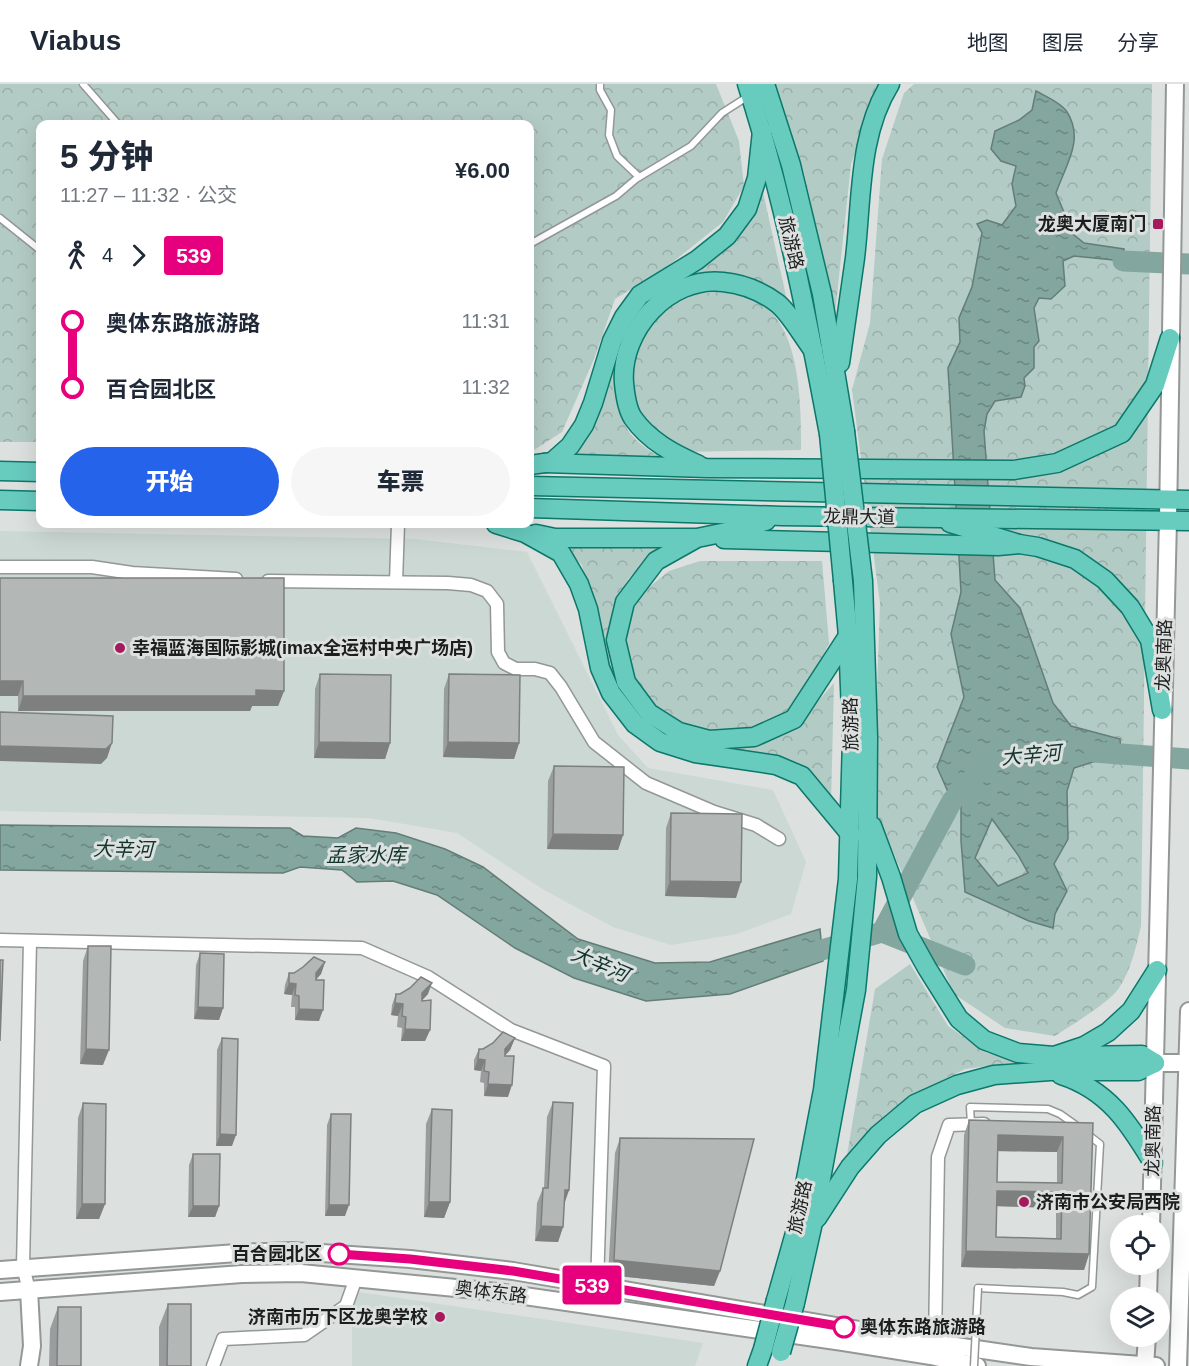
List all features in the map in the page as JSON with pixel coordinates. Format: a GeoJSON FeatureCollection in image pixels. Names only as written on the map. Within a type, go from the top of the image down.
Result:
{"type":"FeatureCollection","features":[{"type":"Feature","properties":{"kind":"main road","name":"旅游路"},"geometry":{"type":"LineString","coordinates":[[760,1357],[797,1226],[823,1090],[848,879],[852,739],[848,636],[843,581],[837,380],[822,294],[791,165],[765,84]]}},
{"type":"Feature","properties":{"kind":"main road"},"geometry":{"type":"LineString","coordinates":[[837,380],[855,258],[868,138],[883,95],[890,84]]}},
{"type":"Feature","properties":{"kind":"main road","name":"龙奥南路"},"geometry":{"type":"LineString","coordinates":[[1151,1215],[1175,84]]}},
{"type":"Feature","properties":{"kind":"main road","name":"旅游路"},"geometry":{"type":"LineString","coordinates":[[749,90],[791,241],[813,350],[837,433],[863,581],[868,737],[867,877],[856,990],[812,1227],[780,1359]]}},
{"type":"Feature","properties":{"kind":"main road"},"geometry":{"type":"LineString","coordinates":[[537,464],[552,462],[570,446],[584,425],[612,341],[624,316],[640,295],[697,261],[727,236],[747,208],[757,178],[762,131]]}},
{"type":"Feature","properties":{"kind":"main road"},"geometry":{"type":"LineString","coordinates":[[787,491],[707,468],[655,441],[632,417],[625,394],[623,367],[630,340],[644,318],[671,295],[698,284],[722,282],[752,288],[779,305],[813,350]]}},
{"type":"Feature","properties":{"kind":"main road"},"geometry":{"type":"LineString","coordinates":[[938,492],[992,474],[1057,463],[1122,433],[1155,385],[1170,338]]}},
{"type":"Feature","properties":{"kind":"main road"},"geometry":{"type":"LineString","coordinates":[[537,464],[707,468],[945,469],[992,474]]}},
{"type":"Feature","properties":{"kind":"main road"},"geometry":{"type":"LineString","coordinates":[[0,471],[36,472]]}},
{"type":"Feature","properties":{"kind":"main road","name":"龙鼎大道"},"geometry":{"type":"LineString","coordinates":[[534,486],[938,492],[1189,500]]}},
{"type":"Feature","properties":{"kind":"main road"},"geometry":{"type":"LineString","coordinates":[[0,500],[36,501]]}},
{"type":"Feature","properties":{"kind":"main road","name":"龙鼎大道"},"geometry":{"type":"LineString","coordinates":[[534,508],[951,520],[996,518],[1189,521]]}},
{"type":"Feature","properties":{"kind":"main road"},"geometry":{"type":"LineString","coordinates":[[782,516],[736,530],[697,538],[656,561],[625,602],[616,639],[626,682],[649,713],[679,732],[709,740],[754,737],[794,719],[848,636]]}},
{"type":"Feature","properties":{"kind":"main road"},"geometry":{"type":"LineString","coordinates":[[951,520],[997,541]]}},
{"type":"Feature","properties":{"kind":"main road"},"geometry":{"type":"LineString","coordinates":[[509,528],[555,538],[950,543],[997,541],[1038,547],[1075,559],[1105,580],[1130,607],[1150,640],[1162,711]]}},
{"type":"Feature","properties":{"kind":"main road"},"geometry":{"type":"LineString","coordinates":[[525,533],[561,553],[579,584],[588,609],[600,668],[611,693],[635,724],[660,742],[694,753],[776,765],[802,776],[850,835]]}},
{"type":"Feature","properties":{"kind":"main road"},"geometry":{"type":"LineString","coordinates":[[867,813],[891,877],[908,934],[959,1018],[984,1040],[1052,1064],[1101,1096],[1131,1125],[1153,1163]]}},
{"type":"Feature","properties":{"kind":"main road"},"geometry":{"type":"LineString","coordinates":[[1052,1064],[1108,1032],[1131,1011],[1157,970]]}},
{"type":"Feature","properties":{"kind":"main road","name":"龙奥南路"},"geometry":{"type":"LineString","coordinates":[[1178,1366],[1189,1011]]}},
{"type":"Feature","properties":{"kind":"main road"},"geometry":{"type":"LineString","coordinates":[[812,1227],[850,1167],[878,1135],[915,1104],[957,1085],[1052,1064],[1142,1055],[1155,1063],[1188,1063]]}},
{"type":"Feature","properties":{"kind":"main road"},"geometry":{"type":"LineString","coordinates":[[0,1269],[292,1251],[410,1259],[513,1271],[933,1349],[1149,1366],[1148,1347]]}},
{"type":"Feature","properties":{"kind":"main road","name":"奥体东路"},"geometry":{"type":"LineString","coordinates":[[0,1292],[242,1274],[301,1273],[497,1292],[933,1349],[976,1366]]}},
{"type":"Feature","properties":{"kind":"main road"},"geometry":{"type":"LineString","coordinates":[[29,1290],[32,1346],[29,1366]]}},
{"type":"Feature","properties":{"kind":"street"},"geometry":{"type":"LineString","coordinates":[[396,582],[398,528]]}},
{"type":"Feature","properties":{"kind":"street"},"geometry":{"type":"LineString","coordinates":[[0,567],[92,567],[132,573],[251,580],[471,585],[487,591],[497,604],[498,652],[504,663],[516,669],[535,669],[550,673],[594,742],[646,783],[714,812],[756,825],[779,839]]}},
{"type":"Feature","properties":{"kind":"street"},"geometry":{"type":"LineString","coordinates":[[0,940],[362,948],[428,977],[511,1030],[604,1065],[597,1286]]}},
{"type":"Feature","properties":{"kind":"street"},"geometry":{"type":"LineString","coordinates":[[29,1290],[23,1268],[30,941]]}},
{"type":"Feature","properties":{"kind":"street"},"geometry":{"type":"LineString","coordinates":[[933,1349],[938,1157],[949,1125],[992,1124]]}},
{"type":"Feature","properties":{"kind":"street"},"geometry":{"type":"LineString","coordinates":[[213,1366],[222,1339],[304,1335],[346,1306],[356,1278]]}},
{"type":"Feature","properties":{"kind":"lane"},"geometry":{"type":"LineString","coordinates":[[83,84],[114,120]]}},
{"type":"Feature","properties":{"kind":"lane"},"geometry":{"type":"LineString","coordinates":[[600,84],[600,90],[611,110],[609,135],[617,156],[639,177]]}},
{"type":"Feature","properties":{"kind":"lane"},"geometry":{"type":"LineString","coordinates":[[534,242],[616,196],[639,177],[691,146],[722,113],[749,90]]}},
{"type":"Feature","properties":{"kind":"lane"},"geometry":{"type":"LineString","coordinates":[[0,218],[36,247]]}},
{"type":"Feature","properties":{"kind":"lane"},"geometry":{"type":"LineString","coordinates":[[971,1124],[970,1107],[1048,1109],[1060,1114],[1100,1144],[1092,1287],[1078,1295],[1063,1292],[978,1288],[976,1366]]}},
{"type":"Feature","properties":{"kind":"shaded area"},"geometry":{"type":"Polygon","coordinates":[[[0,531],[415,539],[527,552],[618,735],[648,768],[773,790],[806,862],[791,914],[737,934],[671,945],[613,927],[544,890],[457,833],[369,818],[0,811],[0,531]]]}},
{"type":"Feature","properties":{"kind":"shaded area","name":"济南市历下区龙奥学校"},"geometry":{"type":"Polygon","coordinates":[[[352,1291],[703,1343],[695,1366],[352,1366],[352,1291]]]}},
{"type":"Feature","properties":{"kind":"green space"},"geometry":{"type":"Polygon","coordinates":[[[0,84],[716,84],[739,141],[744,186],[723,222],[664,269],[615,299],[594,359],[562,432],[534,450],[534,120],[36,120],[36,442],[0,442],[0,84]]]}},
{"type":"Feature","properties":{"kind":"green space"},"geometry":{"type":"Polygon","coordinates":[[[774,84],[880,84],[851,164],[835,314],[804,172],[774,84]]]}},
{"type":"Feature","properties":{"kind":"green space"},"geometry":{"type":"Polygon","coordinates":[[[914,84],[1152,84],[1141,926],[1130,966],[1119,988],[1099,1007],[1055,1036],[1005,1028],[954,994],[873,805],[880,603],[852,390],[870,323],[882,159],[904,93],[914,84]]]}},
{"type":"Feature","properties":{"kind":"green space"},"geometry":{"type":"Polygon","coordinates":[[[763,192],[788,305],[754,284],[727,276],[691,281],[652,301],[638,312],[622,342],[616,369],[616,397],[624,423],[631,435],[664,460],[567,458],[587,433],[596,416],[619,336],[632,313],[647,297],[704,266],[724,251],[746,223],[763,192]]]}},
{"type":"Feature","properties":{"kind":"green space"},"geometry":{"type":"Polygon","coordinates":[[[718,292],[747,297],[763,305],[776,317],[785,333],[792,351],[799,393],[801,450],[678,452],[646,425],[632,392],[633,360],[646,328],[665,309],[695,294],[718,292]]]}},
{"type":"Feature","properties":{"kind":"green space"},"geometry":{"type":"Polygon","coordinates":[[[664,546],[629,578],[620,594],[610,636],[612,669],[622,692],[642,717],[727,746],[802,719],[834,683],[831,802],[807,773],[652,731],[614,691],[582,565],[564,547],[664,546]]]}},
{"type":"Feature","properties":{"kind":"green space"},"geometry":{"type":"Polygon","coordinates":[[[700,561],[822,561],[829,643],[809,685],[787,713],[757,727],[716,731],[682,725],[656,708],[632,677],[626,637],[630,615],[643,592],[669,571],[700,561]]]}},
{"type":"Feature","properties":{"kind":"green space"},"geometry":{"type":"Polygon","coordinates":[[[910,964],[948,1026],[987,1053],[1026,1061],[965,1069],[931,1086],[886,1114],[846,1161],[875,989],[910,964]]]}},
{"type":"Feature","properties":{"kind":"water"},"geometry":{"type":"Polygon","coordinates":[[[1036,91],[1061,106],[1072,122],[1074,143],[1072,153],[1056,193],[1073,234],[1084,243],[1124,249],[1123,261],[1074,256],[1063,261],[1065,286],[1051,299],[1039,298],[1034,308],[1039,341],[1034,347],[1034,368],[1024,378],[1025,386],[1021,397],[995,401],[987,414],[984,431],[995,580],[1020,608],[1053,703],[1071,726],[1120,739],[1121,753],[1074,768],[1067,791],[1068,839],[1054,864],[1067,891],[1055,914],[1053,928],[1029,921],[965,892],[961,841],[961,791],[952,801],[937,767],[964,697],[951,634],[961,592],[948,368],[960,342],[959,318],[972,287],[982,233],[977,224],[987,220],[1002,225],[1016,206],[1012,184],[1016,166],[1001,161],[991,149],[995,131],[1019,120],[1032,110],[1036,91]],[[992,819],[975,858],[998,886],[1028,873],[992,819]]]}},
{"type":"Feature","properties":{"kind":"water","name":"孟家水库"},"geometry":{"type":"Polygon","coordinates":[[[0,825],[290,828],[303,836],[338,838],[356,828],[396,833],[445,849],[483,867],[578,939],[655,963],[710,962],[820,929],[823,961],[730,994],[646,1001],[574,978],[515,948],[437,895],[393,881],[357,882],[342,870],[300,867],[283,873],[0,870],[0,825]]]}},
{"type":"Feature","properties":{"kind":"building"},"geometry":{"type":"Polygon","coordinates":[[[0,578],[284,578],[284,691],[256,690],[256,696],[23,696],[23,681],[0,681],[0,578]]]}},
{"type":"Feature","properties":{"kind":"building"},"geometry":{"type":"Polygon","coordinates":[[[320,674],[391,675],[390,743],[319,742],[320,674]]]}},
{"type":"Feature","properties":{"kind":"building"},"geometry":{"type":"Polygon","coordinates":[[[449,674],[520,675],[519,743],[448,742],[449,674]]]}},
{"type":"Feature","properties":{"kind":"building"},"geometry":{"type":"Polygon","coordinates":[[[0,712],[113,716],[112,743],[106,749],[0,746],[0,712]]]}},
{"type":"Feature","properties":{"kind":"building"},"geometry":{"type":"Polygon","coordinates":[[[554,766],[624,767],[623,835],[553,834],[554,766]]]}},
{"type":"Feature","properties":{"kind":"building"},"geometry":{"type":"Polygon","coordinates":[[[671,813],[742,814],[741,882],[670,881],[671,813]]]}},
{"type":"Feature","properties":{"kind":"building"},"geometry":{"type":"Polygon","coordinates":[[[88,946],[111,946],[109,1050],[86,1049],[88,946]]]}},
{"type":"Feature","properties":{"kind":"building"},"geometry":{"type":"Polygon","coordinates":[[[200,953],[224,954],[223,1008],[198,1007],[200,953]]]}},
{"type":"Feature","properties":{"kind":"building"},"geometry":{"type":"Polygon","coordinates":[[[314,957],[325,962],[316,973],[316,980],[324,980],[323,1010],[299,1009],[299,996],[295,995],[296,984],[289,983],[289,973],[294,973],[314,957]]]}},
{"type":"Feature","properties":{"kind":"building"},"geometry":{"type":"Polygon","coordinates":[[[0,960],[3,960],[0,1041],[0,960]]]}},
{"type":"Feature","properties":{"kind":"building"},"geometry":{"type":"Polygon","coordinates":[[[421,977],[432,983],[422,993],[422,1001],[431,1000],[430,1030],[405,1029],[406,1017],[402,1016],[403,1004],[395,1003],[396,994],[410,988],[421,977]]]}},
{"type":"Feature","properties":{"kind":"building"},"geometry":{"type":"Polygon","coordinates":[[[503,1032],[515,1038],[505,1049],[505,1056],[514,1056],[512,1085],[488,1084],[489,1072],[484,1071],[485,1060],[478,1059],[479,1049],[493,1043],[503,1032]]]}},
{"type":"Feature","properties":{"kind":"building"},"geometry":{"type":"Polygon","coordinates":[[[222,1038],[238,1039],[236,1135],[220,1134],[222,1038]]]}},
{"type":"Feature","properties":{"kind":"building"},"geometry":{"type":"Polygon","coordinates":[[[553,1102],[573,1103],[569,1190],[565,1190],[563,1227],[541,1226],[543,1188],[548,1188],[553,1102]]]}},
{"type":"Feature","properties":{"kind":"building"},"geometry":{"type":"Polygon","coordinates":[[[83,1103],[106,1104],[105,1204],[82,1204],[83,1103]]]}},
{"type":"Feature","properties":{"kind":"building"},"geometry":{"type":"Polygon","coordinates":[[[432,1109],[452,1110],[450,1202],[429,1202],[432,1109]]]}},
{"type":"Feature","properties":{"kind":"building"},"geometry":{"type":"Polygon","coordinates":[[[331,1114],[351,1114],[349,1205],[329,1205],[331,1114]]]}},
{"type":"Feature","properties":{"kind":"building"},"geometry":{"type":"Polygon","coordinates":[[[969,1120],[1093,1123],[1089,1254],[966,1251],[969,1120]],[[998,1135],[997,1182],[1062,1183],[1063,1137],[998,1135]],[[997,1191],[996,1237],[1061,1239],[1062,1192],[997,1191]]]}},
{"type":"Feature","properties":{"kind":"building"},"geometry":{"type":"Polygon","coordinates":[[[620,1138],[754,1139],[720,1271],[614,1260],[620,1138]]]}},
{"type":"Feature","properties":{"kind":"building"},"geometry":{"type":"Polygon","coordinates":[[[193,1154],[220,1154],[219,1206],[193,1206],[193,1154]]]}},
{"type":"Feature","properties":{"kind":"building"},"geometry":{"type":"Polygon","coordinates":[[[168,1304],[191,1304],[191,1366],[167,1366],[168,1304]]]}},
{"type":"Feature","properties":{"kind":"building"},"geometry":{"type":"Polygon","coordinates":[[[58,1307],[81,1307],[81,1366],[57,1366],[58,1307]]]}},
{"type":"Feature","properties":{"kind":"waterway"},"geometry":{"type":"LineString","coordinates":[[1123,261],[1189,264]]}},
{"type":"Feature","properties":{"kind":"waterway","name":"大辛河"},"geometry":{"type":"LineString","coordinates":[[1094,752],[1189,759]]}},
{"type":"Feature","properties":{"kind":"waterway","name":"大辛河"},"geometry":{"type":"LineString","coordinates":[[795,958],[882,932],[952,801],[990,760]]}},
{"type":"Feature","properties":{"kind":"waterway"},"geometry":{"type":"LineString","coordinates":[[882,932],[965,965]]}},
{"type":"Feature","properties":{"kind":"bus line","name":"539"},"geometry":{"type":"LineString","coordinates":[[339,1254],[410,1259],[513,1271],[844,1327]]}},
{"type":"Feature","properties":{"kind":"place","name":"龙奥大厦南门"},"geometry":{"type":"Point","coordinates":[1158,224]}},
{"type":"Feature","properties":{"kind":"place","name":"幸福蓝海国际影城(imax全运村中央广场店)"},"geometry":{"type":"Point","coordinates":[120,648]}},
{"type":"Feature","properties":{"kind":"place","name":"济南市公安局西院"},"geometry":{"type":"Point","coordinates":[1024,1202]}},
{"type":"Feature","properties":{"kind":"place","name":"百合园北区"},"geometry":{"type":"Point","coordinates":[339,1254]}},
{"type":"Feature","properties":{"kind":"place","name":"济南市历下区龙奥学校"},"geometry":{"type":"Point","coordinates":[440,1317]}},
{"type":"Feature","properties":{"kind":"place","name":"奥体东路旅游路"},"geometry":{"type":"Point","coordinates":[844,1327]}}]}
